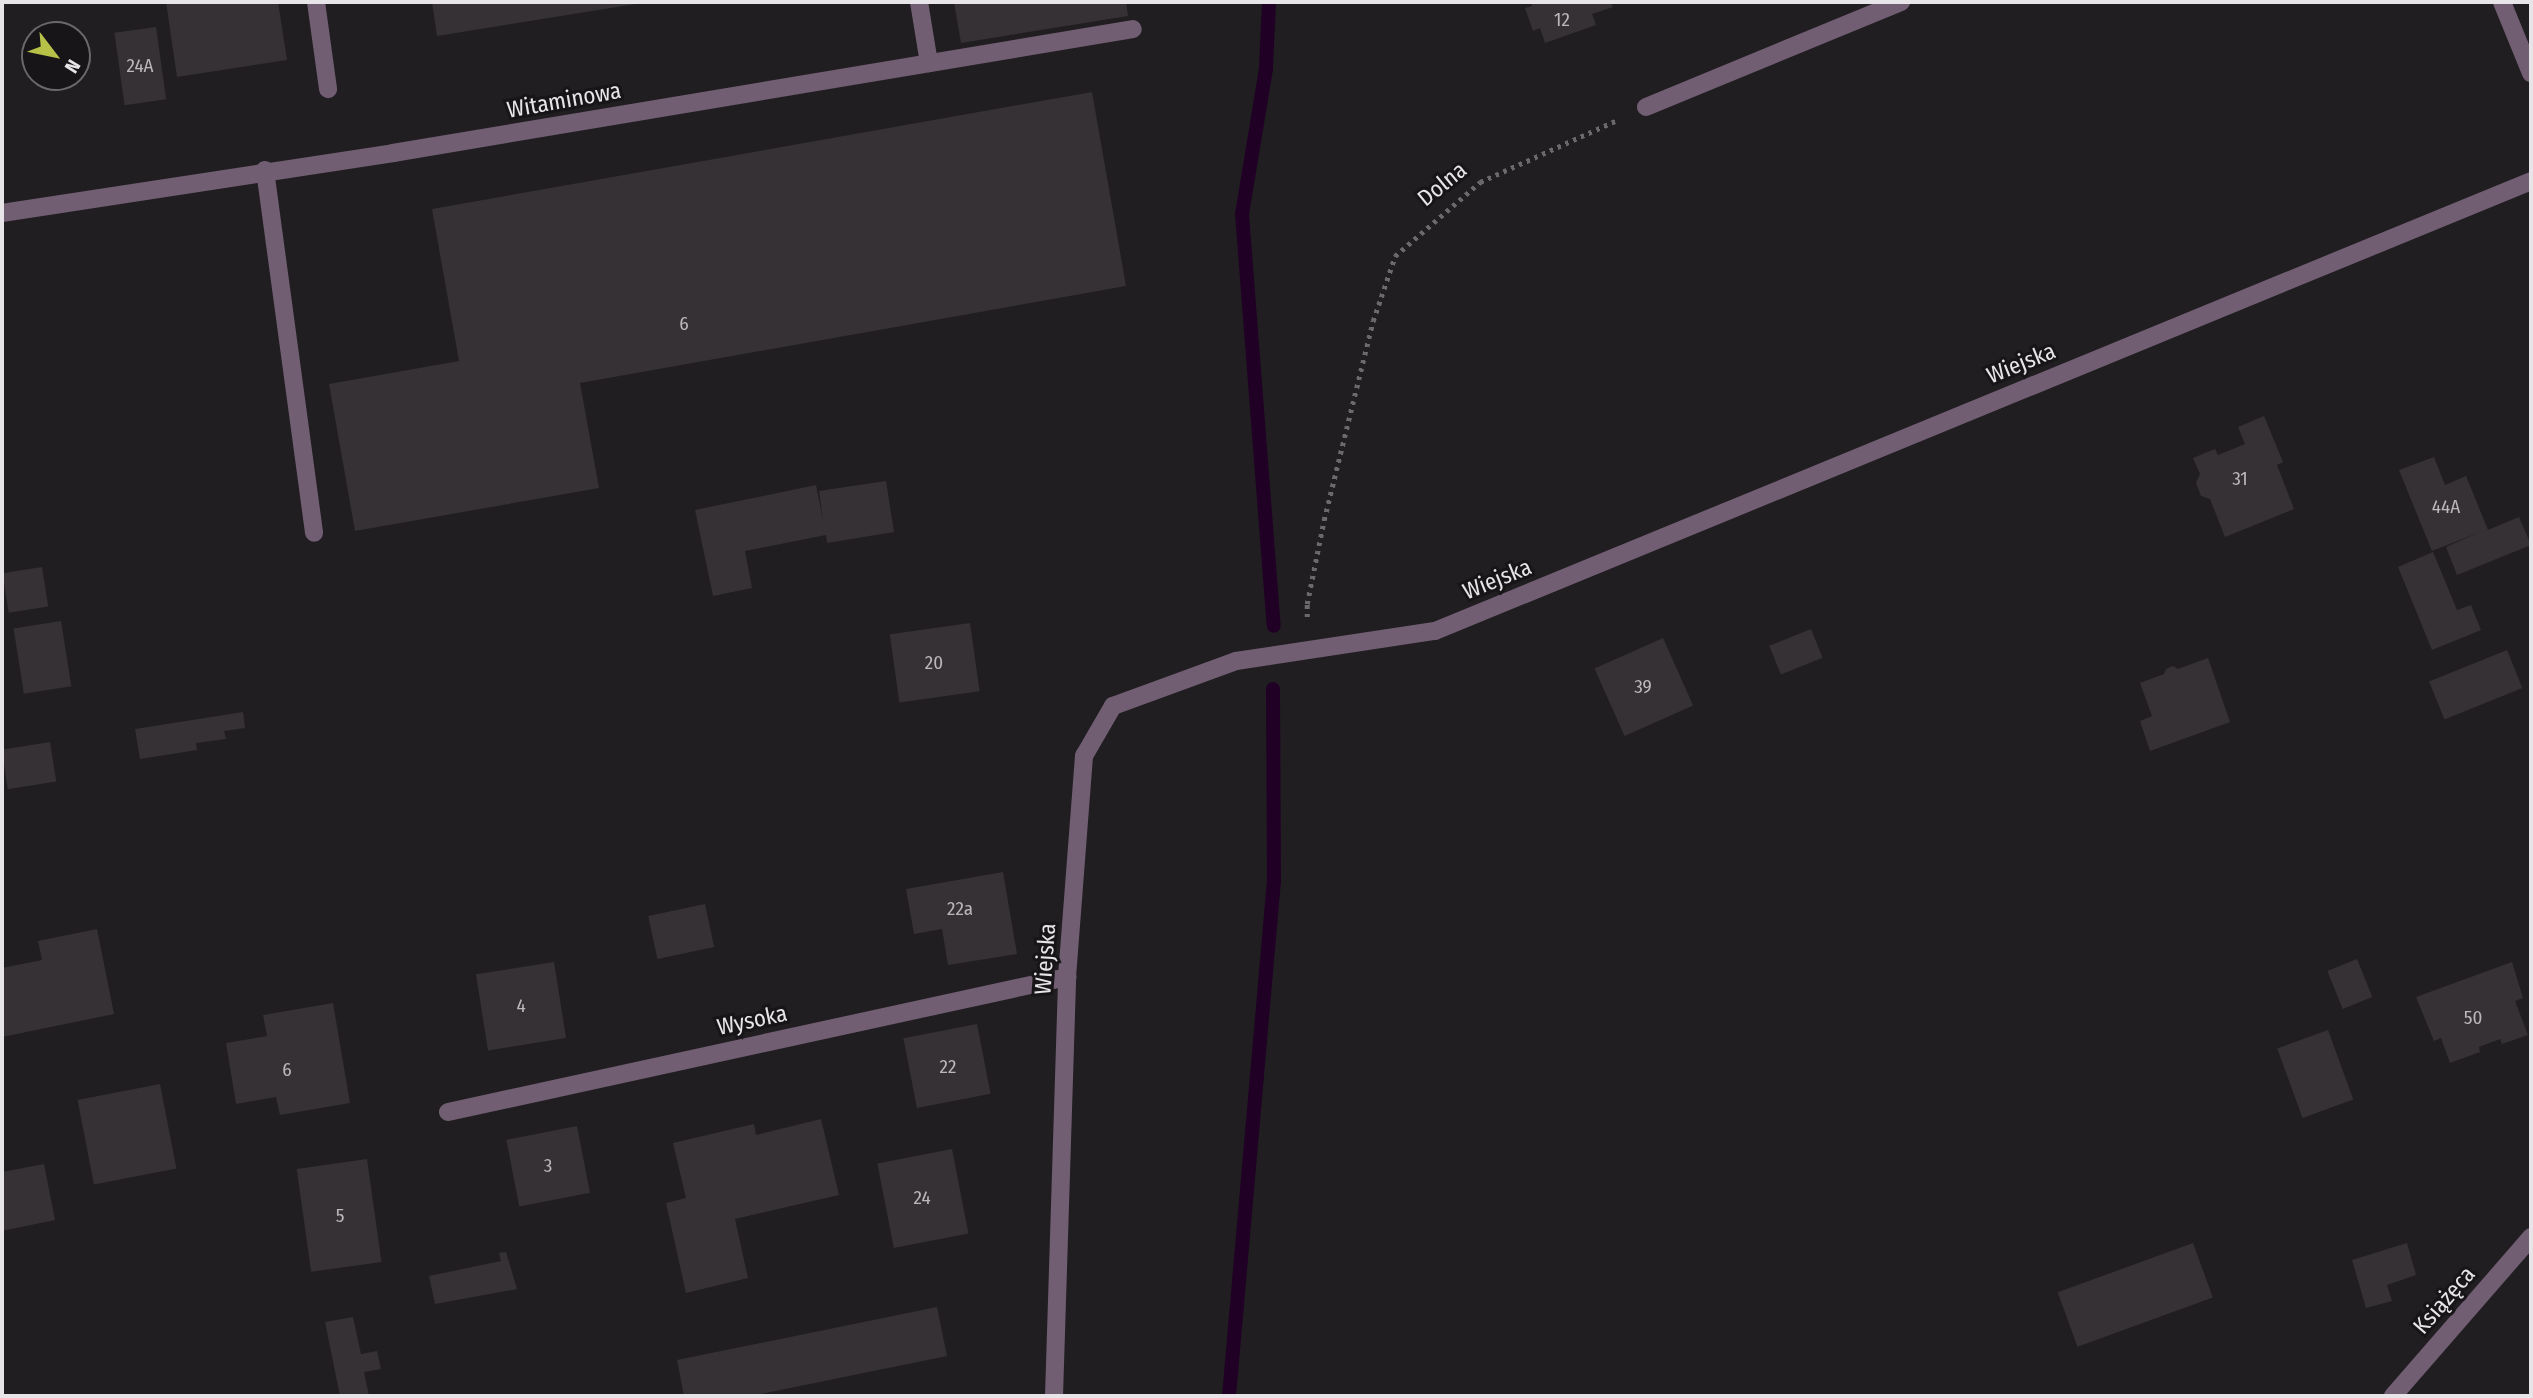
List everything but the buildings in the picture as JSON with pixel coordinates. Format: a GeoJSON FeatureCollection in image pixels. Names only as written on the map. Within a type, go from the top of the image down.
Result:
{"type":"FeatureCollection","features":[{"type":"Feature","properties":{"kind":"street"},"geometry":{"type":"LineString","coordinates":[[316,2],[328,89]]}},
{"type":"Feature","properties":{"kind":"street"},"geometry":{"type":"LineString","coordinates":[[919,2],[929,63]]}},
{"type":"Feature","properties":{"kind":"street"},"geometry":{"type":"LineString","coordinates":[[1646,107],[1900,2]]}},
{"type":"Feature","properties":{"kind":"street"},"geometry":{"type":"LineString","coordinates":[[2502,2],[2531,74]]}},
{"type":"Feature","properties":{"kind":"street","name":"Witaminowa"},"geometry":{"type":"LineString","coordinates":[[2,213],[265,170],[393,153],[1133,29]]}},
{"type":"Feature","properties":{"kind":"street"},"geometry":{"type":"LineString","coordinates":[[265,170],[314,533]]}},
{"type":"Feature","properties":{"kind":"street","name":"Wiejska"},"geometry":{"type":"LineString","coordinates":[[1054,1396],[1067,977],[1084,755],[1113,706],[1236,661],[1435,631],[2531,180]]}},
{"type":"Feature","properties":{"kind":"street","name":"Wysoka"},"geometry":{"type":"LineString","coordinates":[[448,1112],[1067,977]]}},
{"type":"Feature","properties":{"kind":"street","name":"Książęca"},"geometry":{"type":"LineString","coordinates":[[2393,1396],[2531,1237]]}},
{"type":"Feature","properties":{"kind":"path","name":"Dolna"},"geometry":{"type":"LineString","coordinates":[[1309,650],[1307,604],[1324,520],[1373,321],[1395,256],[1480,182],[1646,107]]}},
{"type":"Feature","properties":{"kind":"waterway"},"geometry":{"type":"LineString","coordinates":[[1269,2],[1266,69],[1242,214],[1274,626]]}},
{"type":"Feature","properties":{"kind":"waterway"},"geometry":{"type":"LineString","coordinates":[[1229,1396],[1274,881],[1273,689]]}}]}
